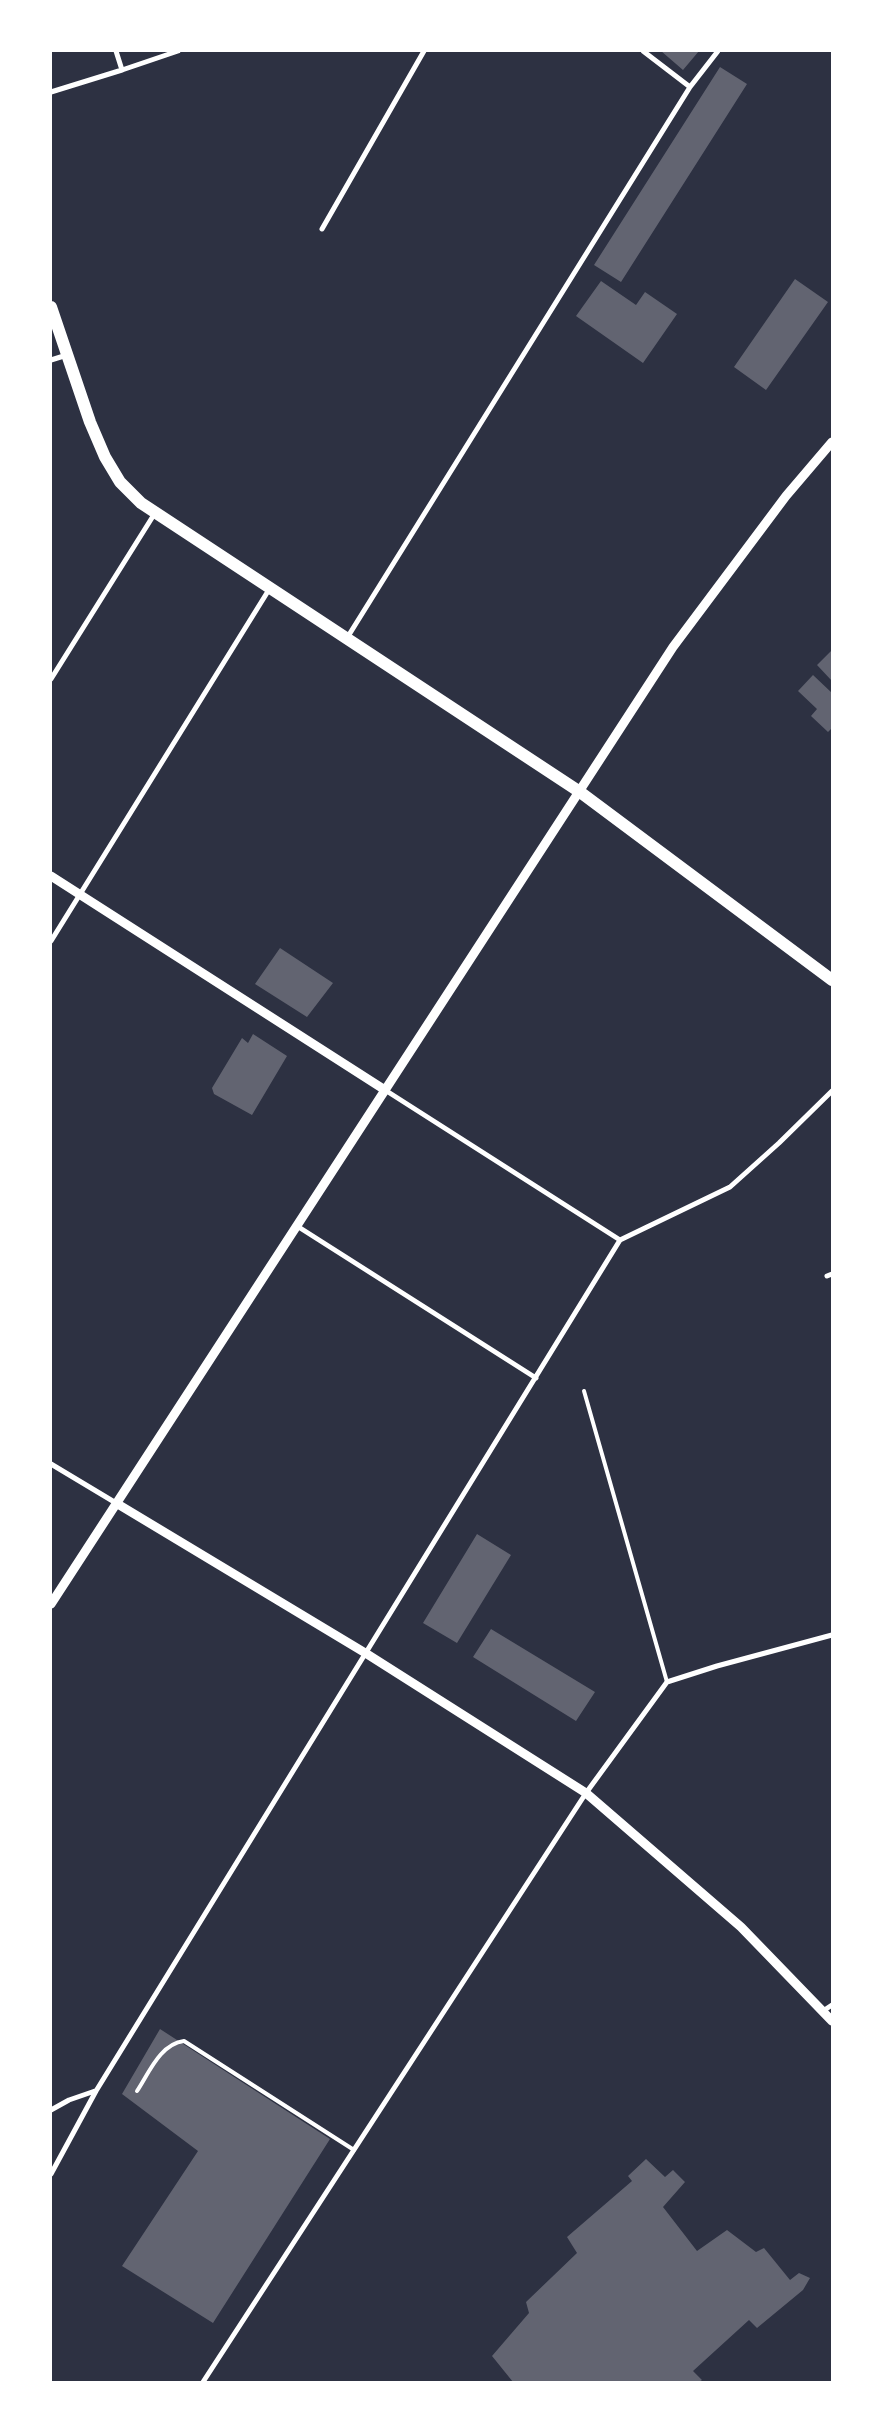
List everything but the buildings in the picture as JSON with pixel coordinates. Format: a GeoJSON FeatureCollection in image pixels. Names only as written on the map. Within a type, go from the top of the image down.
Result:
{"type":"FeatureCollection","features":[{"type":"Feature","properties":{"kind":"main road"},"geometry":{"type":"LineString","coordinates":[[51,307],[67,356],[105,457],[120,482],[141,503],[580,792],[832,980]]}},
{"type":"Feature","properties":{"kind":"street"},"geometry":{"type":"LineString","coordinates":[[116,51],[122,70]]}},
{"type":"Feature","properties":{"kind":"street"},"geometry":{"type":"LineString","coordinates":[[51,92],[178,51]]}},
{"type":"Feature","properties":{"kind":"street"},"geometry":{"type":"LineString","coordinates":[[322,229],[424,51]]}},
{"type":"Feature","properties":{"kind":"street"},"geometry":{"type":"LineString","coordinates":[[643,51],[690,87]]}},
{"type":"Feature","properties":{"kind":"street"},"geometry":{"type":"LineString","coordinates":[[346,639],[690,87],[718,51]]}},
{"type":"Feature","properties":{"kind":"street"},"geometry":{"type":"LineString","coordinates":[[51,360],[67,356]]}},
{"type":"Feature","properties":{"kind":"street"},"geometry":{"type":"LineString","coordinates":[[51,1604],[673,647],[786,496],[832,442]]}},
{"type":"Feature","properties":{"kind":"street"},"geometry":{"type":"LineString","coordinates":[[51,679],[156,513]]}},
{"type":"Feature","properties":{"kind":"street"},"geometry":{"type":"LineString","coordinates":[[51,941],[270,588]]}},
{"type":"Feature","properties":{"kind":"street"},"geometry":{"type":"LineString","coordinates":[[51,876],[620,1240]]}},
{"type":"Feature","properties":{"kind":"street"},"geometry":{"type":"LineString","coordinates":[[51,2174],[96,2091],[367,1654],[620,1240],[730,1187],[779,1143],[832,1091]]}},
{"type":"Feature","properties":{"kind":"street"},"geometry":{"type":"LineString","coordinates":[[297,1226],[536,1378]]}},
{"type":"Feature","properties":{"kind":"street"},"geometry":{"type":"LineString","coordinates":[[51,1464],[367,1654],[586,1793],[740,1927],[832,2021]]}},
{"type":"Feature","properties":{"kind":"street"},"geometry":{"type":"LineString","coordinates":[[203,2382],[586,1793],[667,1682],[717,1666],[832,1635]]}},
{"type":"Feature","properties":{"kind":"street"},"geometry":{"type":"LineString","coordinates":[[823,2011],[832,2005]]}},
{"type":"Feature","properties":{"kind":"street"},"geometry":{"type":"LineString","coordinates":[[51,2110],[69,2100],[96,2091]]}},
{"type":"Feature","properties":{"kind":"lane"},"geometry":{"type":"LineString","coordinates":[[584,1391],[667,1682]]}},
{"type":"Feature","properties":{"kind":"lane"},"geometry":{"type":"LineString","coordinates":[[137,2092],[166,2048],[174,2042],[184,2041],[354,2150]]}}]}
